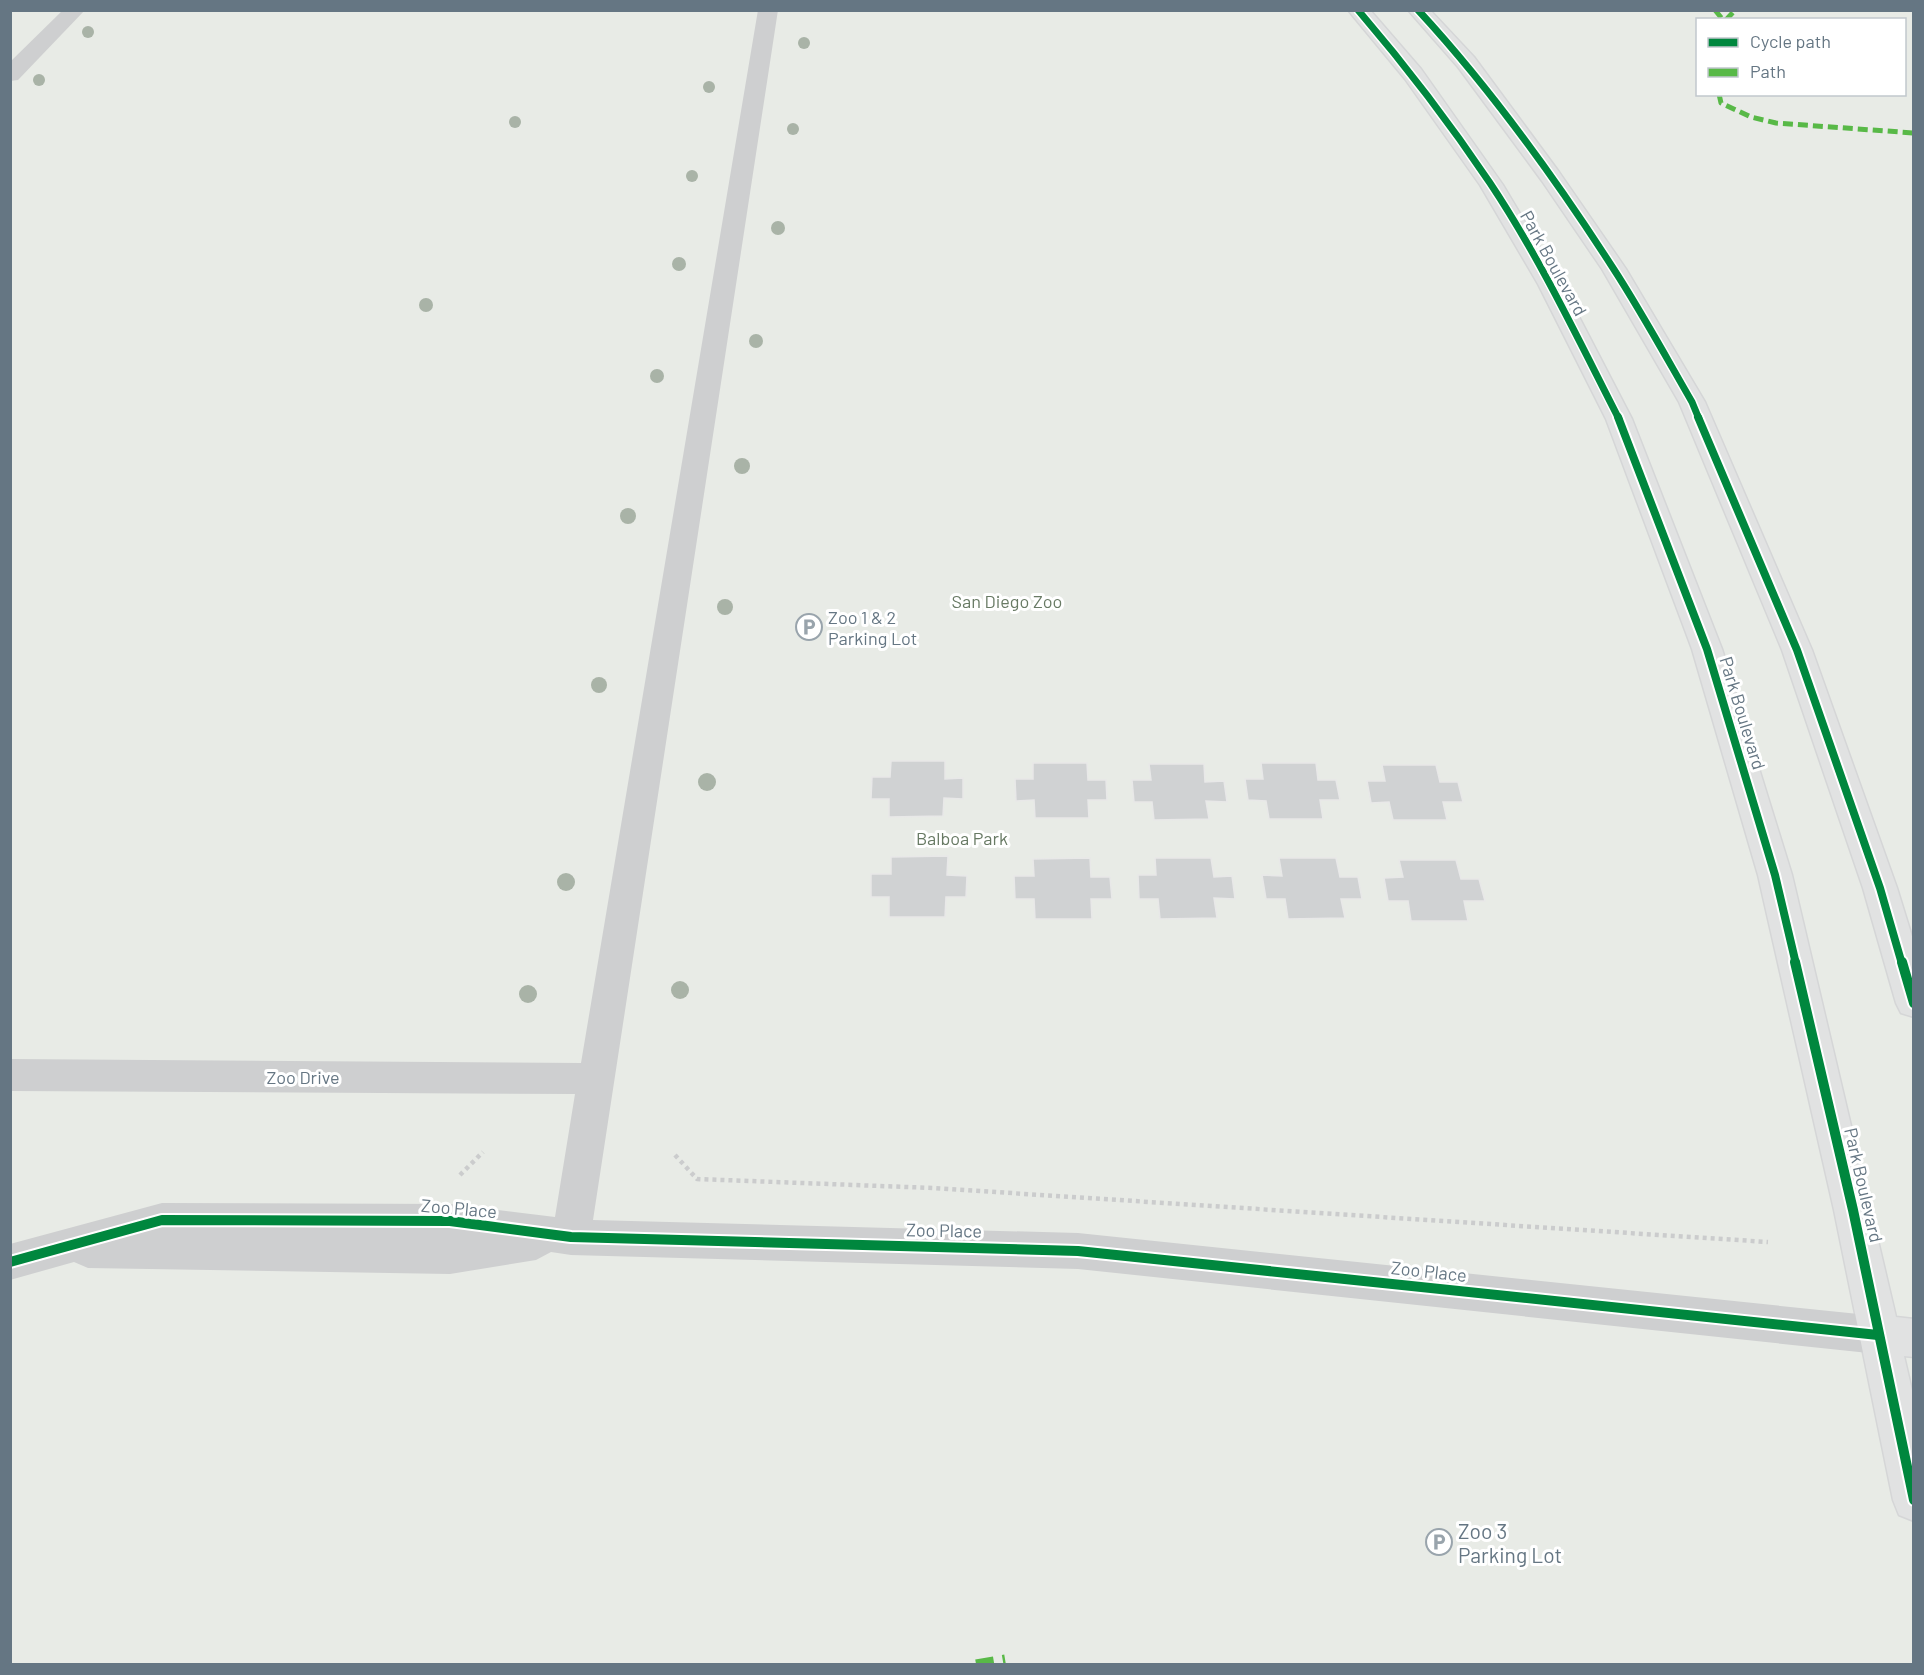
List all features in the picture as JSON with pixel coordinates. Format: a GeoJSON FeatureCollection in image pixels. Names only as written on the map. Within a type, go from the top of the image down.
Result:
{"type":"FeatureCollection","features":[{"type":"Feature","properties":{"kind":"main road","name":"Park Boulevard"},"geometry":{"type":"LineString","coordinates":[[1358,10],[1413,74],[1491,185],[1550,284],[1619,419],[1707,649],[1775,875],[1853,1210],[1896,1337],[1914,1500]]}},
{"type":"Feature","properties":{"kind":"main road"},"geometry":{"type":"LineString","coordinates":[[1418,10],[1466,62],[1551,177],[1614,269],[1692,402],[1797,650],[1880,888],[1914,1003]]}},
{"type":"Feature","properties":{"kind":"street"},"geometry":{"type":"LineString","coordinates":[[10,75],[75,10]]}},
{"type":"Feature","properties":{"kind":"street"},"geometry":{"type":"LineString","coordinates":[[571,1237],[768,10]]}},
{"type":"Feature","properties":{"kind":"street","name":"Zoo Drive"},"geometry":{"type":"LineString","coordinates":[[10,1075],[595,1079]]}},
{"type":"Feature","properties":{"kind":"street","name":"Zoo Place"},"geometry":{"type":"LineString","coordinates":[[10,1262],[49,1250],[450,1256],[571,1237],[1078,1251],[1896,1337]]}},
{"type":"Feature","properties":{"kind":"path"},"geometry":{"type":"LineString","coordinates":[[675,1155],[697,1179],[933,1188],[1768,1242]]}},
{"type":"Feature","properties":{"kind":"green space","name":"Balboa Park"},"geometry":{"type":"Polygon","coordinates":[[[11,11],[1913,11],[1913,1664],[11,1664],[11,11]]]}},
{"type":"Feature","properties":{"kind":"building"},"geometry":{"type":"Polygon","coordinates":[[[891,761],[945,761],[945,779],[963,778],[963,799],[944,798],[943,816],[889,817],[889,799],[871,799],[872,777],[890,777],[891,761]]]}},
{"type":"Feature","properties":{"kind":"building"},"geometry":{"type":"Polygon","coordinates":[[[1033,763],[1087,763],[1088,780],[1106,780],[1107,800],[1088,800],[1089,818],[1035,818],[1034,800],[1016,801],[1015,779],[1033,779],[1033,763]]]}},
{"type":"Feature","properties":{"kind":"building"},"geometry":{"type":"Polygon","coordinates":[[[1261,763],[1316,763],[1318,780],[1336,780],[1340,800],[1320,800],[1323,819],[1269,819],[1266,801],[1248,800],[1245,779],[1263,779],[1261,763]]]}},
{"type":"Feature","properties":{"kind":"building"},"geometry":{"type":"Polygon","coordinates":[[[1149,764],[1204,764],[1205,782],[1224,781],[1227,802],[1206,801],[1209,819],[1154,820],[1152,802],[1134,802],[1132,780],[1151,780],[1149,764]]]}},
{"type":"Feature","properties":{"kind":"building"},"geometry":{"type":"Polygon","coordinates":[[[1382,765],[1436,765],[1440,782],[1458,782],[1463,802],[1443,802],[1447,820],[1393,820],[1389,802],[1371,803],[1367,781],[1385,781],[1382,765]]]}},
{"type":"Feature","properties":{"kind":"building"},"geometry":{"type":"Polygon","coordinates":[[[948,856],[947,875],[967,876],[966,897],[946,897],[945,917],[889,917],[889,897],[871,897],[871,874],[891,874],[891,857],[948,856]]]}},
{"type":"Feature","properties":{"kind":"building"},"geometry":{"type":"Polygon","coordinates":[[[1090,858],[1091,877],[1110,877],[1112,899],[1091,899],[1092,919],[1035,919],[1034,899],[1015,899],[1014,876],[1034,876],[1033,859],[1090,858]]]}},
{"type":"Feature","properties":{"kind":"building"},"geometry":{"type":"Polygon","coordinates":[[[1155,858],[1211,858],[1214,877],[1232,876],[1235,899],[1214,898],[1217,918],[1160,919],[1158,899],[1139,899],[1138,875],[1156,875],[1155,858]]]}},
{"type":"Feature","properties":{"kind":"building"},"geometry":{"type":"Polygon","coordinates":[[[1279,858],[1336,858],[1340,877],[1358,877],[1362,899],[1341,899],[1345,918],[1288,919],[1285,899],[1266,899],[1262,875],[1282,876],[1279,858]]]}},
{"type":"Feature","properties":{"kind":"building"},"geometry":{"type":"Polygon","coordinates":[[[1399,860],[1456,860],[1461,879],[1479,879],[1485,901],[1464,901],[1468,921],[1411,921],[1408,901],[1388,901],[1384,878],[1403,877],[1399,860]]]}},
{"type":"Feature","properties":{"kind":"marked path"},"geometry":{"type":"LineString","coordinates":[[1715,10],[1721,18]]}},
{"type":"Feature","properties":{"kind":"marked path"},"geometry":{"type":"LineString","coordinates":[[1728,18],[1735,10]]}},
{"type":"Feature","properties":{"kind":"marked path"},"geometry":{"type":"LineString","coordinates":[[1719,96],[1721,103],[1737,112],[1764,121],[1914,133]]}},
{"type":"Feature","properties":{"kind":"marked path"},"geometry":{"type":"LineString","coordinates":[[976,1664],[1005,1659]]}},
{"type":"Feature","properties":{"kind":"cycle path"},"geometry":{"type":"LineString","coordinates":[[1358,10],[1413,74],[1491,185],[1550,284],[1619,419],[1707,649],[1775,875],[1853,1210],[1914,1500]]}},
{"type":"Feature","properties":{"kind":"cycle path"},"geometry":{"type":"LineString","coordinates":[[1418,10],[1466,62],[1551,177],[1614,269],[1692,402],[1797,650],[1880,888],[1914,1003]]}},
{"type":"Feature","properties":{"kind":"cycle path"},"geometry":{"type":"LineString","coordinates":[[10,1262],[162,1220],[450,1221],[571,1237],[1078,1251],[1878,1335]]}},
{"type":"Feature","properties":{"kind":"place","name":"Zoo 1 & 2 Parking Lot"},"geometry":{"type":"Point","coordinates":[809,627]}},
{"type":"Feature","properties":{"kind":"place","name":"Zoo 3 Parking Lot"},"geometry":{"type":"Point","coordinates":[1439,1542]}},
{"type":"Feature","properties":{"kind":"park label","name":"San Diego Zoo"},"geometry":{"type":"Point","coordinates":[1007,601]}}]}
